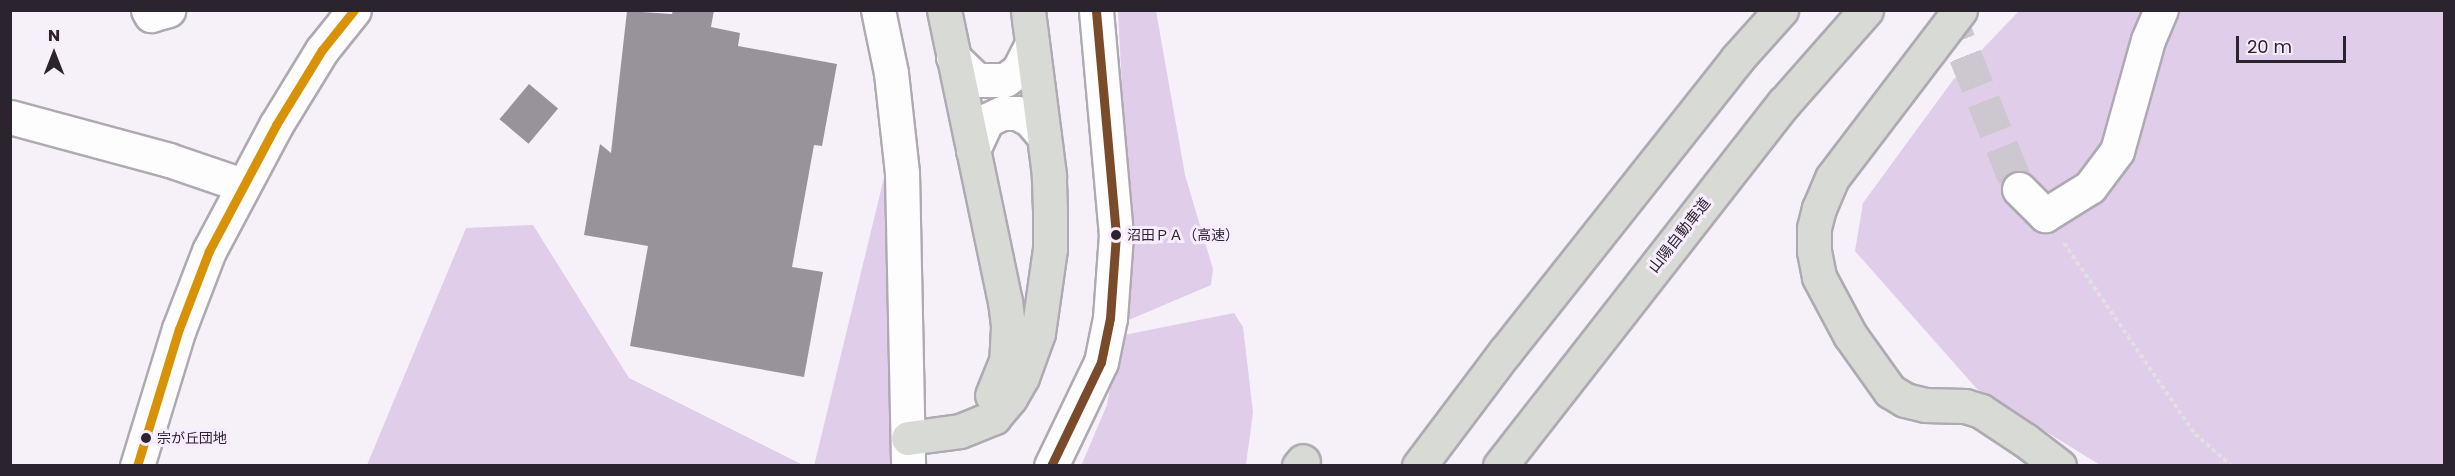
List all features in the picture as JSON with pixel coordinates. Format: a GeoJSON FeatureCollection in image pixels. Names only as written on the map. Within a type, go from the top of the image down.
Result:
{"type":"FeatureCollection","features":[{"type":"Feature","properties":{"kind":"highway"},"geometry":{"type":"LineString","coordinates":[[908,452],[960,425],[974,415],[994,391],[1006,361],[1008,327],[1005,301],[944,10]]}},
{"type":"Feature","properties":{"kind":"highway"},"geometry":{"type":"LineString","coordinates":[[908,452],[994,417],[1010,399],[1022,377],[1038,333],[1050,249],[1049,187],[1028,10]]}},
{"type":"Feature","properties":{"kind":"highway"},"geometry":{"type":"LineString","coordinates":[[1419,465],[1737,59],[1780,10]]}},
{"type":"Feature","properties":{"kind":"highway","name":"山陽自動車道"},"geometry":{"type":"LineString","coordinates":[[1500,465],[1784,103],[1866,10]]}},
{"type":"Feature","properties":{"kind":"highway"},"geometry":{"type":"LineString","coordinates":[[1959,10],[1832,178],[1819,208],[1814,228],[1814,251],[1819,277],[1850,334],[1890,391],[1905,400],[1925,405],[1965,406],[1981,411],[2059,465]]}},
{"type":"Feature","properties":{"kind":"street"},"geometry":{"type":"LineString","coordinates":[[148,10],[151,15],[168,10]]}},
{"type":"Feature","properties":{"kind":"street"},"geometry":{"type":"LineString","coordinates":[[137,465],[179,328],[209,251],[242,185],[322,50],[354,10]]}},
{"type":"Feature","properties":{"kind":"street"},"geometry":{"type":"LineString","coordinates":[[879,10],[891,73],[902,173],[908,452]]}},
{"type":"Feature","properties":{"kind":"street"},"geometry":{"type":"LineString","coordinates":[[1051,465],[1101,362],[1110,318],[1116,235],[1096,10]]}},
{"type":"Feature","properties":{"kind":"street"},"geometry":{"type":"LineString","coordinates":[[2019,189],[2045,215],[2090,187],[2117,151],[2148,40],[2161,10]]}},
{"type":"Feature","properties":{"kind":"street"},"geometry":{"type":"LineString","coordinates":[[953,57],[977,80],[1005,80],[1018,72],[1032,43]]}},
{"type":"Feature","properties":{"kind":"street"},"geometry":{"type":"LineString","coordinates":[[973,150],[987,120],[1002,113],[1017,113],[1030,120],[1044,136]]}},
{"type":"Feature","properties":{"kind":"street"},"geometry":{"type":"LineString","coordinates":[[10,117],[169,160],[242,185]]}},
{"type":"Feature","properties":{"kind":"path"},"geometry":{"type":"LineString","coordinates":[[2045,215],[2195,434],[2232,465]]}},
{"type":"Feature","properties":{"kind":"shaded area"},"geometry":{"type":"Polygon","coordinates":[[[1118,11],[1156,11],[1185,175],[1213,269],[1211,285],[1124,322],[1130,238],[1118,11]]]}},
{"type":"Feature","properties":{"kind":"shaded area"},"geometry":{"type":"Polygon","coordinates":[[[2019,11],[2444,11],[2444,465],[2100,465],[1977,389],[1855,251],[1863,203],[1953,80],[2019,11]]]}},
{"type":"Feature","properties":{"kind":"shaded area"},"geometry":{"type":"Polygon","coordinates":[[[889,157],[895,294],[892,465],[814,466],[889,157]]]}},
{"type":"Feature","properties":{"kind":"shaded area"},"geometry":{"type":"Polygon","coordinates":[[[533,225],[629,378],[803,465],[367,465],[466,228],[533,225]]]}},
{"type":"Feature","properties":{"kind":"shaded area"},"geometry":{"type":"Polygon","coordinates":[[[1234,313],[1243,327],[1253,412],[1246,465],[1081,466],[1107,405],[1119,336],[1234,313]]]}},
{"type":"Feature","properties":{"kind":"building"},"geometry":{"type":"Polygon","coordinates":[[[673,10],[714,10],[711,27],[740,33],[738,46],[837,64],[822,146],[814,145],[792,267],[823,272],[804,377],[630,346],[648,246],[584,235],[600,144],[611,153],[627,11],[672,14],[673,10]]]}},
{"type":"Feature","properties":{"kind":"building"},"geometry":{"type":"Polygon","coordinates":[[[529,84],[558,108],[529,144],[499,119],[529,84]]]}},
{"type":"Feature","properties":{"kind":"tunnel"},"geometry":{"type":"LineString","coordinates":[[1947,10],[2019,189]]}},
{"type":"Feature","properties":{"kind":"transit line"},"geometry":{"type":"LineString","coordinates":[[137,466],[179,329],[209,251],[276,125],[322,50],[354,10]]}},
{"type":"Feature","properties":{"kind":"transit line","name":"20"},"geometry":{"type":"LineString","coordinates":[[1051,466],[1101,362],[1110,318],[1116,235],[1096,10]]}},
{"type":"Feature","properties":{"kind":"place","name":"沼田ＰＡ（高速）"},"geometry":{"type":"Point","coordinates":[1116,235]}},
{"type":"Feature","properties":{"kind":"place","name":"宗が丘団地"},"geometry":{"type":"Point","coordinates":[146,438]}}]}
